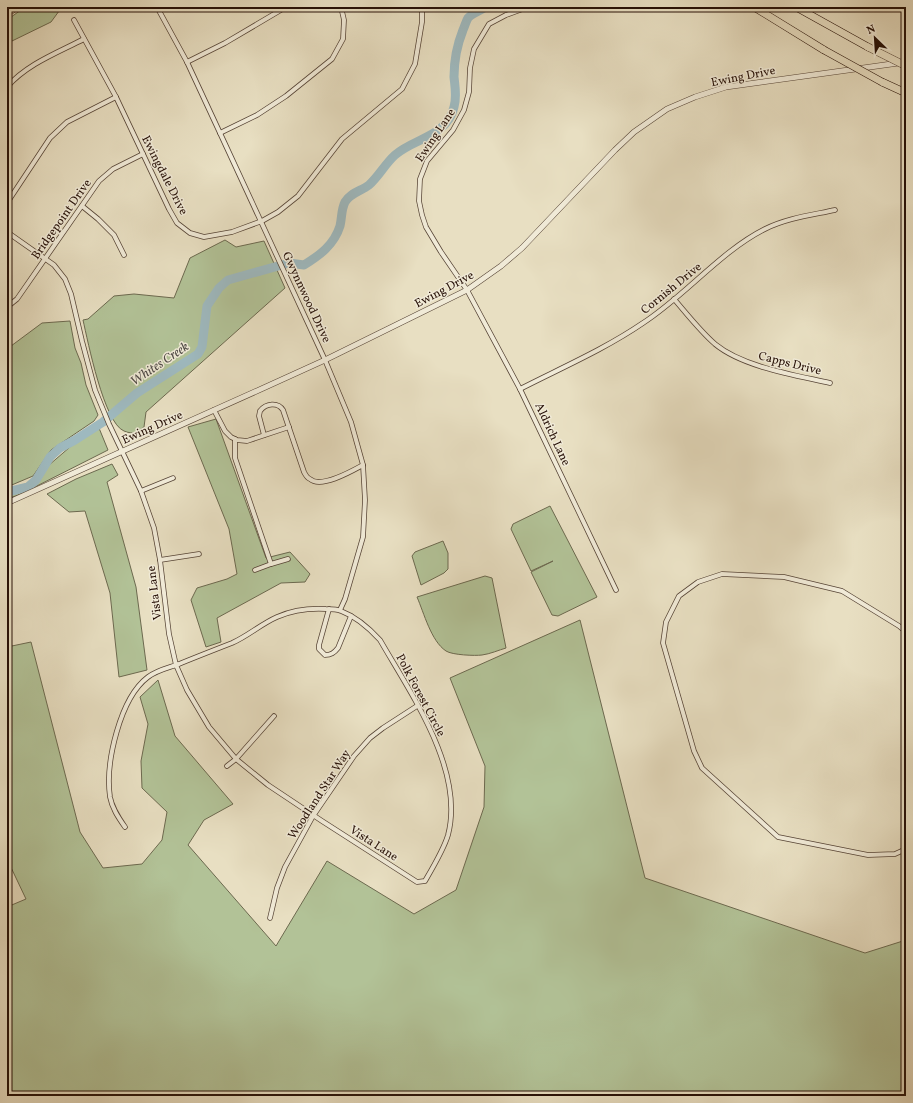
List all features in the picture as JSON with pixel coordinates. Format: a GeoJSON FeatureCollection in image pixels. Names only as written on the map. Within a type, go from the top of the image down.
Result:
{"type":"FeatureCollection","features":[{"type":"Feature","properties":{"kind":"highway"},"geometry":{"type":"LineString","coordinates":[[7,13],[16,7]]}},
{"type":"Feature","properties":{"kind":"highway"},"geometry":{"type":"LineString","coordinates":[[754,7],[784,24]]}},
{"type":"Feature","properties":{"kind":"highway"},"geometry":{"type":"LineString","coordinates":[[760,7],[824,50],[882,82],[906,93]]}},
{"type":"Feature","properties":{"kind":"highway"},"geometry":{"type":"LineString","coordinates":[[796,7],[868,47],[906,66]]}},
{"type":"Feature","properties":{"kind":"highway"},"geometry":{"type":"LineString","coordinates":[[805,7],[833,28]]}},
{"type":"Feature","properties":{"kind":"street","name":"Gwynnwood Drive"},"geometry":{"type":"LineString","coordinates":[[157,7],[187,62],[262,221],[325,360],[351,422],[363,465],[365,500],[363,537],[345,599],[340,610]]}},
{"type":"Feature","properties":{"kind":"street"},"geometry":{"type":"LineString","coordinates":[[187,62],[225,43],[286,7]]}},
{"type":"Feature","properties":{"kind":"street"},"geometry":{"type":"LineString","coordinates":[[220,133],[256,115],[286,96],[332,59],[343,39],[344,20],[341,7]]}},
{"type":"Feature","properties":{"kind":"street","name":"Ewingdale Drive"},"geometry":{"type":"LineString","coordinates":[[74,20],[116,97],[142,154],[177,223],[190,233],[204,237],[232,232],[262,221],[278,212],[298,196],[342,139],[402,89],[415,64],[422,22],[422,7]]}},
{"type":"Feature","properties":{"kind":"street","name":"Ewing Lane"},"geometry":{"type":"LineString","coordinates":[[466,290],[426,227],[422,216],[420,201],[420,179],[427,161],[453,130],[464,110],[474,49],[485,30],[490,24],[506,15],[528,7]]}},
{"type":"Feature","properties":{"kind":"street"},"geometry":{"type":"LineString","coordinates":[[7,87],[15,78],[39,61],[84,39]]}},
{"type":"Feature","properties":{"kind":"street","name":"Ewing Drive"},"geometry":{"type":"LineString","coordinates":[[7,503],[325,360],[466,290],[495,270],[522,248],[615,150],[634,132],[667,109],[695,97],[726,87],[906,62]]}},
{"type":"Feature","properties":{"kind":"street"},"geometry":{"type":"LineString","coordinates":[[7,203],[50,138],[67,122],[116,97]]}},
{"type":"Feature","properties":{"kind":"street","name":"Bridgepoint Drive"},"geometry":{"type":"LineString","coordinates":[[7,308],[16,299],[45,259],[99,181],[113,169],[142,154]]}},
{"type":"Feature","properties":{"kind":"street"},"geometry":{"type":"LineString","coordinates":[[82,206],[114,235],[124,255]]}},
{"type":"Feature","properties":{"kind":"street","name":"Cornish Drive"},"geometry":{"type":"LineString","coordinates":[[520,388],[615,341],[644,323],[737,247],[755,235],[789,220],[835,210]]}},
{"type":"Feature","properties":{"kind":"street","name":"Vista Lane"},"geometry":{"type":"LineString","coordinates":[[7,232],[54,264],[65,279],[71,294],[95,390],[109,424],[141,491],[154,528],[160,560],[169,634],[176,665],[187,690],[209,727],[236,759],[268,785],[313,816],[417,882]]}},
{"type":"Feature","properties":{"kind":"street","name":"Aldrich Lane"},"geometry":{"type":"LineString","coordinates":[[466,290],[520,388],[616,590]]}},
{"type":"Feature","properties":{"kind":"street","name":"Capps Drive"},"geometry":{"type":"LineString","coordinates":[[674,298],[716,344],[726,351],[755,365],[830,383]]}},
{"type":"Feature","properties":{"kind":"street"},"geometry":{"type":"LineString","coordinates":[[264,434],[259,416],[260,411],[267,405],[276,404],[283,410],[304,472],[310,480],[315,482],[330,481],[363,465]]}},
{"type":"Feature","properties":{"kind":"street"},"geometry":{"type":"LineString","coordinates":[[214,410],[225,431],[231,437],[236,439],[247,441],[264,434],[289,427]]}},
{"type":"Feature","properties":{"kind":"street"},"geometry":{"type":"LineString","coordinates":[[236,439],[235,458],[271,564]]}},
{"type":"Feature","properties":{"kind":"street"},"geometry":{"type":"LineString","coordinates":[[141,491],[173,478]]}},
{"type":"Feature","properties":{"kind":"street"},"geometry":{"type":"LineString","coordinates":[[160,560],[199,554]]}},
{"type":"Feature","properties":{"kind":"street"},"geometry":{"type":"LineString","coordinates":[[255,570],[288,559]]}},
{"type":"Feature","properties":{"kind":"street"},"geometry":{"type":"LineString","coordinates":[[906,632],[899,626],[842,591],[784,577],[722,574],[698,582],[679,596],[666,622],[663,643],[694,751],[702,768],[778,837],[868,855],[895,854],[906,849]]}},
{"type":"Feature","properties":{"kind":"street","name":"Polk Forest Circle"},"geometry":{"type":"LineString","coordinates":[[124,826],[114,809],[110,798],[109,785],[111,756],[120,722],[128,702],[143,681],[158,671],[241,639],[275,618],[294,611],[303,609],[340,610],[370,628],[380,640],[432,732],[444,765],[450,791],[451,819],[448,837],[425,881],[417,882]]}},
{"type":"Feature","properties":{"kind":"street"},"geometry":{"type":"LineString","coordinates":[[329,609],[319,644],[319,649],[325,655],[335,653],[351,616]]}},
{"type":"Feature","properties":{"kind":"street","name":"Woodland Star Way"},"geometry":{"type":"LineString","coordinates":[[270,918],[284,867],[313,816],[354,756],[370,738],[417,706]]}},
{"type":"Feature","properties":{"kind":"street"},"geometry":{"type":"LineString","coordinates":[[227,766],[236,759],[274,716]]}},
{"type":"Feature","properties":{"kind":"green space"},"geometry":{"type":"Polygon","coordinates":[[[25,7],[62,7],[51,22],[12,41],[7,45],[7,20],[25,7]]]}},
{"type":"Feature","properties":{"kind":"green space"},"geometry":{"type":"Polygon","coordinates":[[[225,240],[236,247],[264,241],[285,288],[146,412],[144,427],[136,433],[124,431],[117,425],[104,398],[93,363],[83,320],[88,319],[114,296],[134,294],[174,298],[190,258],[225,240]]]}},
{"type":"Feature","properties":{"kind":"green space"},"geometry":{"type":"Polygon","coordinates":[[[70,321],[75,348],[81,363],[86,385],[98,415],[94,421],[51,450],[33,476],[7,487],[7,349],[42,323],[70,321]]]}},
{"type":"Feature","properties":{"kind":"green space"},"geometry":{"type":"Polygon","coordinates":[[[216,419],[266,558],[290,552],[310,574],[305,582],[281,583],[217,618],[221,642],[206,647],[191,600],[197,588],[227,579],[237,574],[229,529],[188,427],[216,419]]]}},
{"type":"Feature","properties":{"kind":"green space"},"geometry":{"type":"Polygon","coordinates":[[[99,428],[108,450],[21,494],[7,499],[7,495],[19,492],[33,485],[49,465],[77,441],[99,428]]]}},
{"type":"Feature","properties":{"kind":"green space"},"geometry":{"type":"Polygon","coordinates":[[[112,464],[118,475],[107,482],[136,587],[147,670],[119,677],[110,593],[85,511],[69,512],[47,494],[76,479],[112,464]]]}},
{"type":"Feature","properties":{"kind":"green space"},"geometry":{"type":"Polygon","coordinates":[[[550,506],[597,597],[558,616],[552,615],[531,572],[553,561],[531,571],[511,529],[513,524],[550,506]]]}},
{"type":"Feature","properties":{"kind":"green space"},"geometry":{"type":"Polygon","coordinates":[[[443,541],[448,553],[448,569],[444,573],[421,585],[412,556],[415,552],[443,541]]]}},
{"type":"Feature","properties":{"kind":"green space"},"geometry":{"type":"Polygon","coordinates":[[[485,576],[492,578],[506,648],[488,654],[479,655],[458,654],[446,651],[436,641],[432,634],[417,597],[485,576]]]}},
{"type":"Feature","properties":{"kind":"green space"},"geometry":{"type":"Polygon","coordinates":[[[580,620],[645,878],[865,953],[906,940],[906,1096],[7,1096],[7,907],[26,899],[7,859],[7,647],[31,642],[80,832],[103,868],[142,864],[162,840],[167,812],[142,788],[141,761],[148,724],[140,697],[158,680],[175,736],[233,804],[204,820],[188,845],[276,946],[327,861],[414,914],[456,890],[484,807],[485,766],[450,678],[580,620]]]}},
{"type":"Feature","properties":{"kind":"waterway","name":"Whites Creek"},"geometry":{"type":"LineString","coordinates":[[7,492],[28,487],[36,480],[50,457],[60,448],[103,422],[137,393],[198,354],[202,347],[207,306],[219,288],[228,280],[289,263],[304,265],[326,249],[334,239],[340,226],[343,208],[347,199],[369,185],[395,155],[403,149],[437,131],[450,117],[455,100],[456,92],[454,77],[456,53],[461,36],[468,18],[486,7]]}}]}
